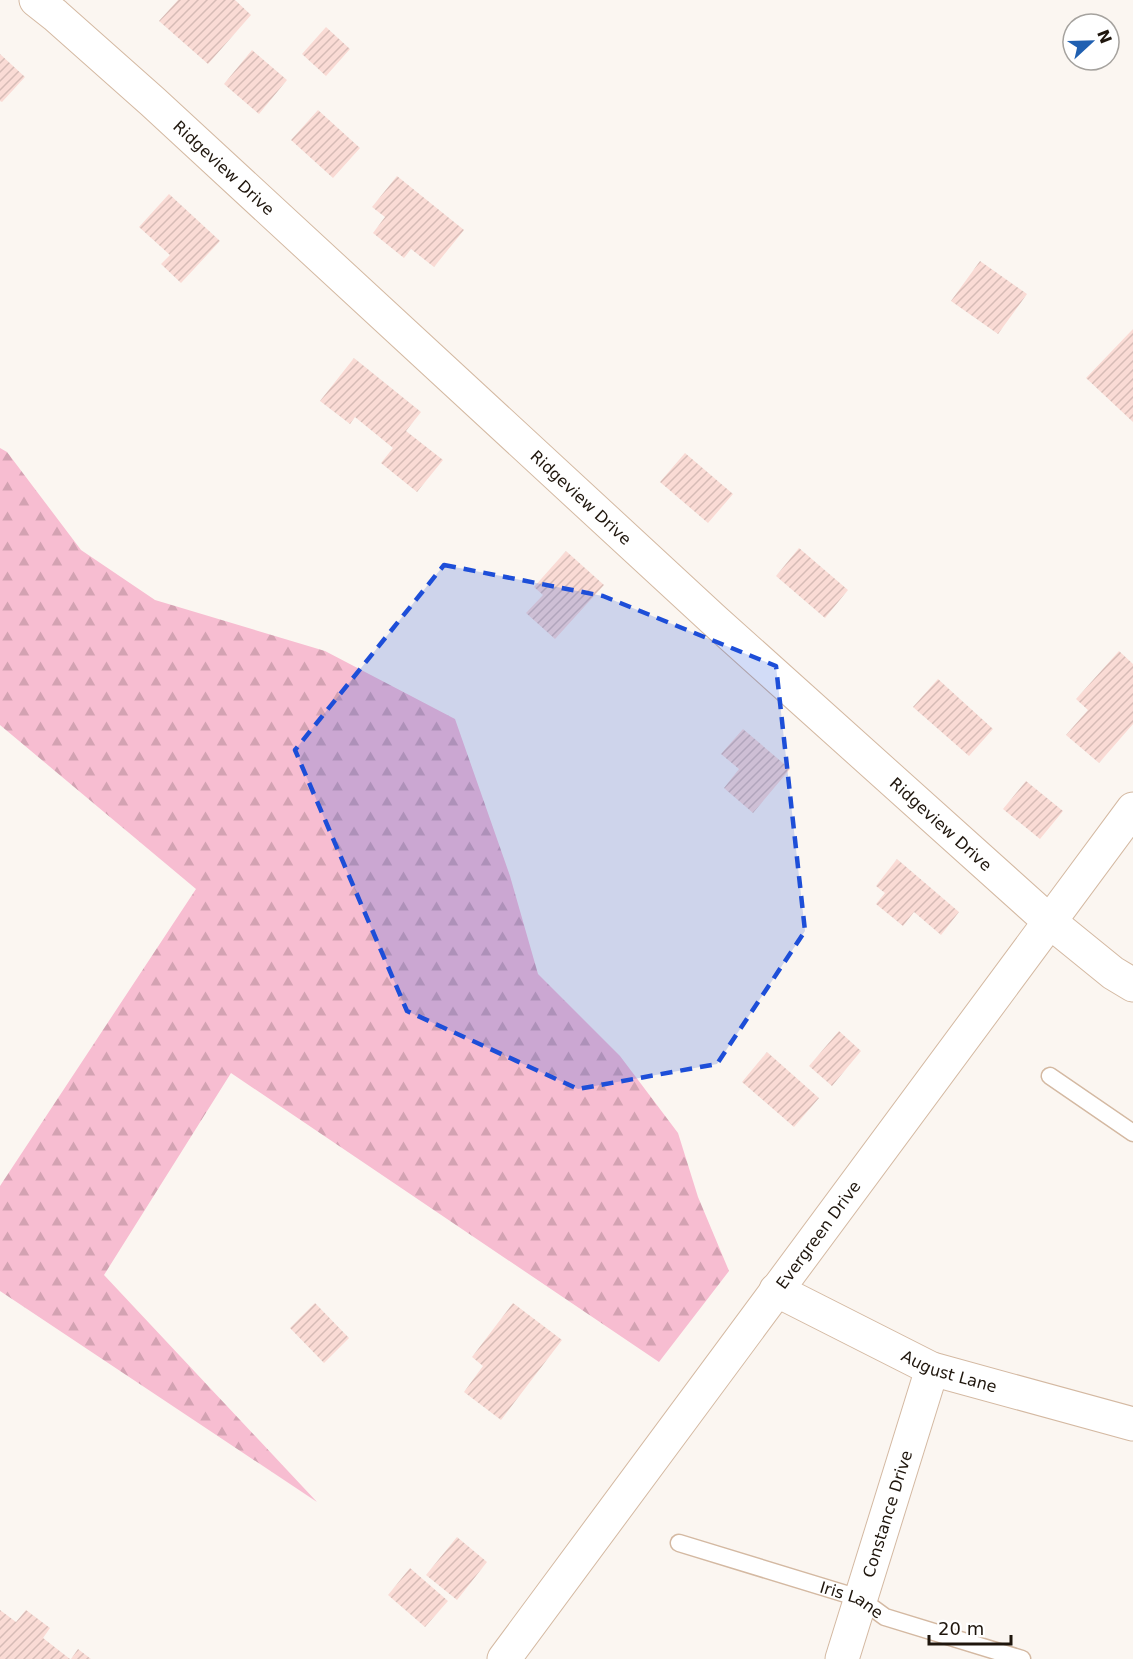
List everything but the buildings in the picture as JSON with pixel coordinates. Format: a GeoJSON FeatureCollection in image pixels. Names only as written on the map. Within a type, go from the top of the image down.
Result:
{"type":"FeatureCollection","features":[{"type":"Feature","properties":{"kind":"street","name":"Ridgeview Drive"},"geometry":{"type":"LineString","coordinates":[[36,0],[153,102],[714,620],[1049,921],[1113,973],[1133,985]]}},
{"type":"Feature","properties":{"kind":"street","name":"Evergreen Drive"},"geometry":{"type":"LineString","coordinates":[[504,1659],[1133,809]]}},
{"type":"Feature","properties":{"kind":"street","name":"August Lane"},"geometry":{"type":"LineString","coordinates":[[776,1290],[932,1369],[1133,1424]]}},
{"type":"Feature","properties":{"kind":"street","name":"Constance Drive"},"geometry":{"type":"LineString","coordinates":[[842,1659],[859,1598],[932,1369]]}},
{"type":"Feature","properties":{"kind":"lane"},"geometry":{"type":"LineString","coordinates":[[1050,1076],[1133,1133]]}},
{"type":"Feature","properties":{"kind":"lane","name":"Iris Lane"},"geometry":{"type":"LineString","coordinates":[[680,1544],[859,1598],[885,1617],[1022,1659]]}},
{"type":"Feature","properties":{"kind":"highlighted area"},"geometry":{"type":"Polygon","coordinates":[[[444,565],[603,596],[776,666],[805,931],[717,1064],[578,1089],[407,1011],[295,750],[444,565]]]}},
{"type":"Feature","properties":{"kind":"green space"},"geometry":{"type":"Polygon","coordinates":[[[0,448],[7,452],[81,550],[155,600],[325,651],[455,719],[510,876],[538,974],[620,1056],[678,1133],[698,1197],[729,1271],[659,1362],[231,1073],[104,1275],[317,1502],[0,1291],[0,1186],[196,889],[0,725],[0,448]]]}}]}
